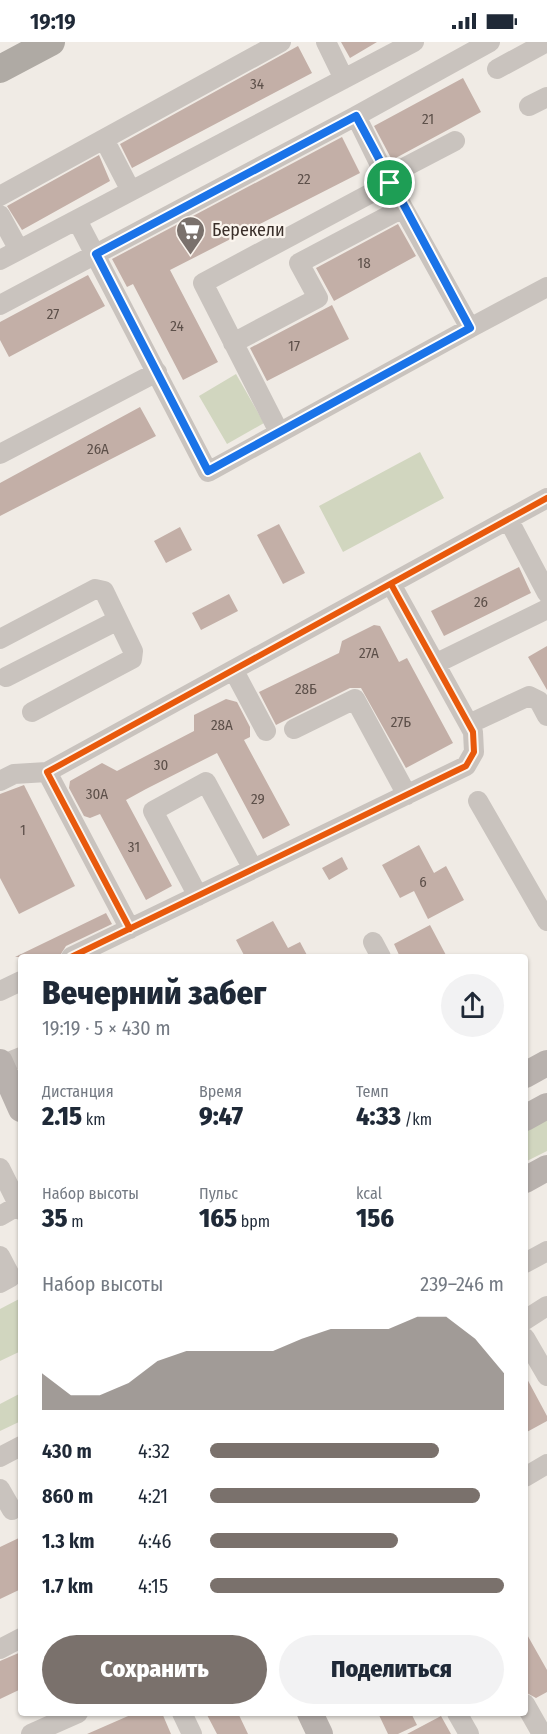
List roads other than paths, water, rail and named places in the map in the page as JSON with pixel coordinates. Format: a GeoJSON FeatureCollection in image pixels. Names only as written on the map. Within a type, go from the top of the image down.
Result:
{"type":"FeatureCollection","features":[{"type":"Feature","properties":{"kind":"highway"},"geometry":{"type":"LineString","coordinates":[[0,69],[51,42]]}},
{"type":"Feature","properties":{"kind":"main road"},"geometry":{"type":"LineString","coordinates":[[7,1061],[18,1099]]}},
{"type":"Feature","properties":{"kind":"main road"},"geometry":{"type":"LineString","coordinates":[[528,1074],[547,1064]]}},
{"type":"Feature","properties":{"kind":"main road"},"geometry":{"type":"LineString","coordinates":[[528,1116],[547,1106]]}},
{"type":"Feature","properties":{"kind":"main road"},"geometry":{"type":"LineString","coordinates":[[311,1716],[320,1734]]}},
{"type":"Feature","properties":{"kind":"street"},"geometry":{"type":"LineString","coordinates":[[0,196],[281,42]]}},
{"type":"Feature","properties":{"kind":"street"},"geometry":{"type":"LineString","coordinates":[[326,42],[344,79]]}},
{"type":"Feature","properties":{"kind":"street"},"geometry":{"type":"LineString","coordinates":[[0,260],[344,79],[383,49],[414,42]]}},
{"type":"Feature","properties":{"kind":"street"},"geometry":{"type":"LineString","coordinates":[[497,69],[547,42]]}},
{"type":"Feature","properties":{"kind":"street"},"geometry":{"type":"LineString","coordinates":[[0,304],[356,116],[480,44]]}},
{"type":"Feature","properties":{"kind":"street"},"geometry":{"type":"LineString","coordinates":[[529,106],[547,97]]}},
{"type":"Feature","properties":{"kind":"street"},"geometry":{"type":"LineString","coordinates":[[356,116],[403,208],[470,328]]}},
{"type":"Feature","properties":{"kind":"street"},"geometry":{"type":"LineString","coordinates":[[104,139],[131,191]]}},
{"type":"Feature","properties":{"kind":"street"},"geometry":{"type":"LineString","coordinates":[[279,432],[203,283],[455,141]]}},
{"type":"Feature","properties":{"kind":"street"},"geometry":{"type":"LineString","coordinates":[[233,343],[318,298],[299,263],[403,208]]}},
{"type":"Feature","properties":{"kind":"street"},"geometry":{"type":"LineString","coordinates":[[0,215],[19,250]]}},
{"type":"Feature","properties":{"kind":"street"},"geometry":{"type":"LineString","coordinates":[[77,220],[208,471],[547,287]]}},
{"type":"Feature","properties":{"kind":"street"},"geometry":{"type":"LineString","coordinates":[[0,454],[157,372]]}},
{"type":"Feature","properties":{"kind":"street"},"geometry":{"type":"LineString","coordinates":[[0,781],[14,774],[46,772],[547,498]]}},
{"type":"Feature","properties":{"kind":"street"},"geometry":{"type":"LineString","coordinates":[[508,519],[547,594]]}},
{"type":"Feature","properties":{"kind":"street"},"geometry":{"type":"LineString","coordinates":[[77,954],[253,869],[344,819],[407,795],[466,766],[474,752],[473,732],[437,663],[391,584]]}},
{"type":"Feature","properties":{"kind":"street"},"geometry":{"type":"LineString","coordinates":[[0,639],[95,589],[104,591],[133,651],[132,660],[32,712]]}},
{"type":"Feature","properties":{"kind":"street"},"geometry":{"type":"LineString","coordinates":[[437,663],[547,609]]}},
{"type":"Feature","properties":{"kind":"street"},"geometry":{"type":"LineString","coordinates":[[6,677],[118,620]]}},
{"type":"Feature","properties":{"kind":"street"},"geometry":{"type":"LineString","coordinates":[[234,671],[266,731]]}},
{"type":"Feature","properties":{"kind":"street"},"geometry":{"type":"LineString","coordinates":[[469,724],[529,696],[538,701],[547,716]]}},
{"type":"Feature","properties":{"kind":"street"},"geometry":{"type":"LineString","coordinates":[[294,729],[355,699],[407,795]]}},
{"type":"Feature","properties":{"kind":"street"},"geometry":{"type":"LineString","coordinates":[[46,772],[130,929]]}},
{"type":"Feature","properties":{"kind":"street"},"geometry":{"type":"LineString","coordinates":[[198,896],[153,811],[206,782],[253,869]]}},
{"type":"Feature","properties":{"kind":"street"},"geometry":{"type":"LineString","coordinates":[[478,801],[547,921]]}},
{"type":"Feature","properties":{"kind":"street"},"geometry":{"type":"LineString","coordinates":[[0,991],[18,982]]}},
{"type":"Feature","properties":{"kind":"street"},"geometry":{"type":"LineString","coordinates":[[0,1168],[18,1203]]}},
{"type":"Feature","properties":{"kind":"street"},"geometry":{"type":"LineString","coordinates":[[0,1216],[18,1208]]}},
{"type":"Feature","properties":{"kind":"street"},"geometry":{"type":"LineString","coordinates":[[528,1261],[547,1251]]}},
{"type":"Feature","properties":{"kind":"street"},"geometry":{"type":"LineString","coordinates":[[0,1256],[11,1277]]}},
{"type":"Feature","properties":{"kind":"street"},"geometry":{"type":"LineString","coordinates":[[528,1318],[547,1306]]}},
{"type":"Feature","properties":{"kind":"street"},"geometry":{"type":"LineString","coordinates":[[528,1343],[547,1376]]}},
{"type":"Feature","properties":{"kind":"street"},"geometry":{"type":"LineString","coordinates":[[0,1457],[18,1448]]}},
{"type":"Feature","properties":{"kind":"street"},"geometry":{"type":"LineString","coordinates":[[528,1475],[547,1464]]}},
{"type":"Feature","properties":{"kind":"street"},"geometry":{"type":"LineString","coordinates":[[0,1489],[12,1510]]}},
{"type":"Feature","properties":{"kind":"street"},"geometry":{"type":"LineString","coordinates":[[0,1649],[18,1640]]}},
{"type":"Feature","properties":{"kind":"street"},"geometry":{"type":"LineString","coordinates":[[528,1709],[542,1734]]}},
{"type":"Feature","properties":{"kind":"street"},"geometry":{"type":"LineString","coordinates":[[31,1734],[61,1728],[75,1716]]}},
{"type":"Feature","properties":{"kind":"street"},"geometry":{"type":"LineString","coordinates":[[183,1716],[192,1734]]}},
{"type":"Feature","properties":{"kind":"street"},"geometry":{"type":"LineString","coordinates":[[459,1716],[469,1734]]}},
{"type":"Feature","properties":{"kind":"place","name":"Берекели"},"geometry":{"type":"Point","coordinates":[191,256]}}]}
